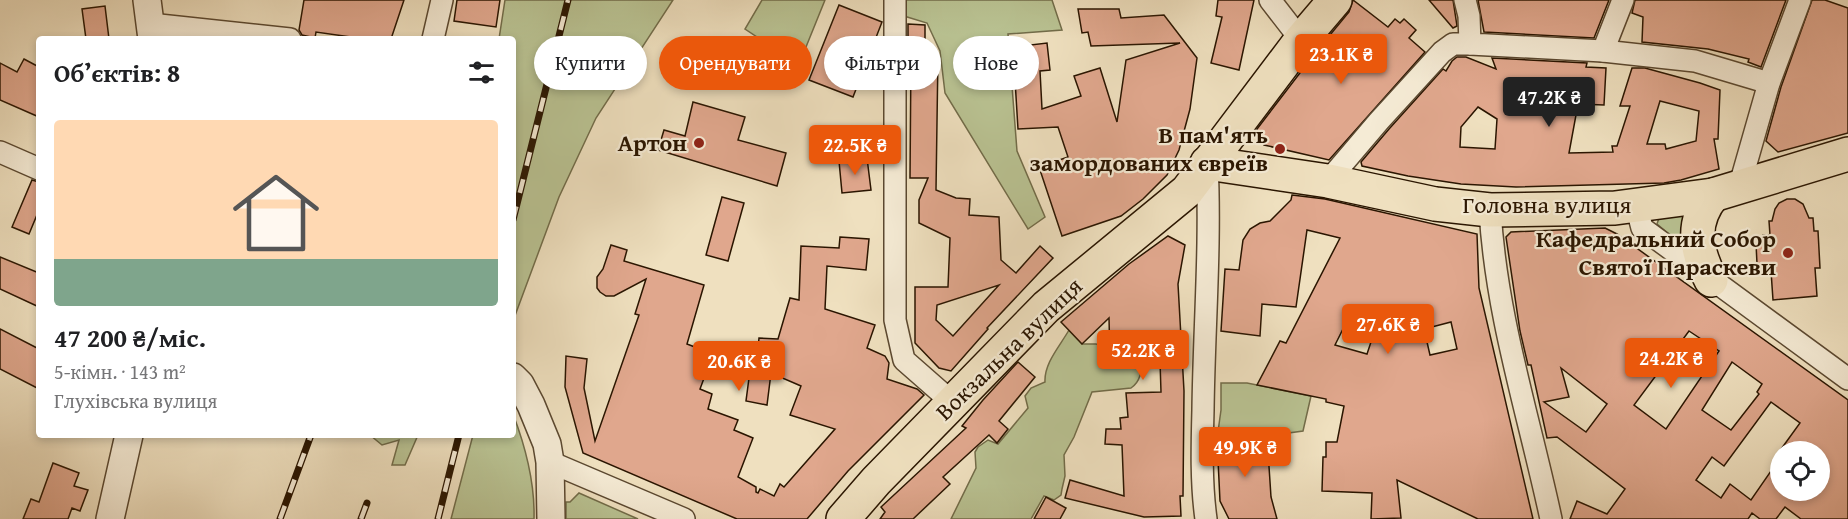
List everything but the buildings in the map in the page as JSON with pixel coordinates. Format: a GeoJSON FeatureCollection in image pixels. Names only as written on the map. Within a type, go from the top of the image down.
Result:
{"type":"FeatureCollection","features":[{"type":"Feature","properties":{"kind":"main road","name":"Вокзальна вулиця"},"geometry":{"type":"LineString","coordinates":[[843,519],[876,481],[1046,307],[1187,191],[1301,40],[1335,0]]}},
{"type":"Feature","properties":{"kind":"main road","name":"Головна вулиця"},"geometry":{"type":"LineString","coordinates":[[1207,164],[1328,181],[1435,204],[1490,210],[1616,208],[1726,192],[1848,154]]}},
{"type":"Feature","properties":{"kind":"main road"},"geometry":{"type":"LineString","coordinates":[[1711,280],[1701,261],[1698,237],[1701,216],[1726,192]]}},
{"type":"Feature","properties":{"kind":"street"},"geometry":{"type":"LineString","coordinates":[[434,36],[442,0]]}},
{"type":"Feature","properties":{"kind":"street"},"geometry":{"type":"LineString","coordinates":[[895,0],[895,320],[904,360],[952,403]]}},
{"type":"Feature","properties":{"kind":"street"},"geometry":{"type":"LineString","coordinates":[[1270,0],[1301,40]]}},
{"type":"Feature","properties":{"kind":"street"},"geometry":{"type":"LineString","coordinates":[[1465,0],[1469,16],[1470,44]]}},
{"type":"Feature","properties":{"kind":"street"},"geometry":{"type":"LineString","coordinates":[[1603,51],[1623,0]]}},
{"type":"Feature","properties":{"kind":"street"},"geometry":{"type":"LineString","coordinates":[[1726,192],[1800,0]]}},
{"type":"Feature","properties":{"kind":"street"},"geometry":{"type":"LineString","coordinates":[[150,21],[267,36]]}},
{"type":"Feature","properties":{"kind":"street"},"geometry":{"type":"LineString","coordinates":[[1328,181],[1379,121],[1442,52],[1453,44],[1603,51],[1695,61],[1769,83]]}},
{"type":"Feature","properties":{"kind":"street"},"geometry":{"type":"LineString","coordinates":[[0,152],[36,168]]}},
{"type":"Feature","properties":{"kind":"street"},"geometry":{"type":"LineString","coordinates":[[1206,519],[1202,489],[1203,368],[1210,212],[1207,164]]}},
{"type":"Feature","properties":{"kind":"street"},"geometry":{"type":"LineString","coordinates":[[1636,206],[1642,228],[1848,379]]}},
{"type":"Feature","properties":{"kind":"street"},"geometry":{"type":"LineString","coordinates":[[1490,210],[1492,254],[1500,305],[1551,519]]}},
{"type":"Feature","properties":{"kind":"street"},"geometry":{"type":"LineString","coordinates":[[516,380],[535,413],[547,444],[550,462],[551,519]]}},
{"type":"Feature","properties":{"kind":"street"},"geometry":{"type":"LineString","coordinates":[[110,519],[128,438]]}},
{"type":"Feature","properties":{"kind":"street"},"geometry":{"type":"LineString","coordinates":[[550,462],[684,519]]}},
{"type":"Feature","properties":{"kind":"green space"},"geometry":{"type":"Polygon","coordinates":[[[505,0],[673,0],[647,40],[647,36],[534,36],[534,90],[614,90],[596,118],[559,197],[516,313],[516,36],[499,36],[505,0]]]}},
{"type":"Feature","properties":{"kind":"green space"},"geometry":{"type":"Polygon","coordinates":[[[762,0],[825,0],[810,36],[756,36],[745,29],[762,0]]]}},
{"type":"Feature","properties":{"kind":"green space"},"geometry":{"type":"Polygon","coordinates":[[[885,0],[1052,0],[1062,30],[1008,34],[1008,36],[953,36],[953,90],[1012,90],[1017,151],[1045,217],[1028,229],[945,93],[941,36],[933,36],[927,23],[904,16],[885,0]]]}},
{"type":"Feature","properties":{"kind":"green space"},"geometry":{"type":"Polygon","coordinates":[[[1688,213],[1682,245],[1657,224],[1659,218],[1688,213]]]}},
{"type":"Feature","properties":{"kind":"green space"},"geometry":{"type":"Polygon","coordinates":[[[1069,330],[1082,344],[1096,344],[1109,348],[1110,360],[1140,360],[1139,379],[1131,388],[1092,392],[1074,437],[1064,455],[1065,476],[1061,495],[1054,500],[1044,496],[1031,519],[951,519],[976,468],[975,452],[978,447],[988,440],[998,444],[1028,408],[1025,396],[1031,388],[1045,382],[1050,361],[1069,330]]]}},
{"type":"Feature","properties":{"kind":"green space"},"geometry":{"type":"Polygon","coordinates":[[[1221,383],[1247,383],[1311,396],[1303,431],[1217,439],[1221,410],[1221,383]]]}},
{"type":"Feature","properties":{"kind":"green space"},"geometry":{"type":"Polygon","coordinates":[[[516,423],[529,465],[534,519],[451,519],[472,438],[516,438],[516,423]]]}},
{"type":"Feature","properties":{"kind":"green space"},"geometry":{"type":"Polygon","coordinates":[[[374,438],[417,438],[405,465],[392,465],[399,440],[382,445],[374,438]]]}},
{"type":"Feature","properties":{"kind":"green space"},"geometry":{"type":"Polygon","coordinates":[[[579,493],[638,519],[566,519],[566,502],[570,502],[579,493]]]}},
{"type":"Feature","properties":{"kind":"railway"},"geometry":{"type":"LineString","coordinates":[[516,208],[568,0]]}},
{"type":"Feature","properties":{"kind":"railway"},"geometry":{"type":"LineString","coordinates":[[280,519],[310,438]]}},
{"type":"Feature","properties":{"kind":"railway"},"geometry":{"type":"LineString","coordinates":[[438,519],[458,438]]}},
{"type":"Feature","properties":{"kind":"railway"},"geometry":{"type":"LineString","coordinates":[[361,519],[367,503]]}},
{"type":"Feature","properties":{"kind":"place","name":"Артон"},"geometry":{"type":"Point","coordinates":[699,143]}},
{"type":"Feature","properties":{"kind":"place","name":"В пам'ять замордованих євреїв"},"geometry":{"type":"Point","coordinates":[1280,149]}},
{"type":"Feature","properties":{"kind":"place","name":"Кафедральний Собор Святої Параскеви"},"geometry":{"type":"Point","coordinates":[1788,253]}}]}
